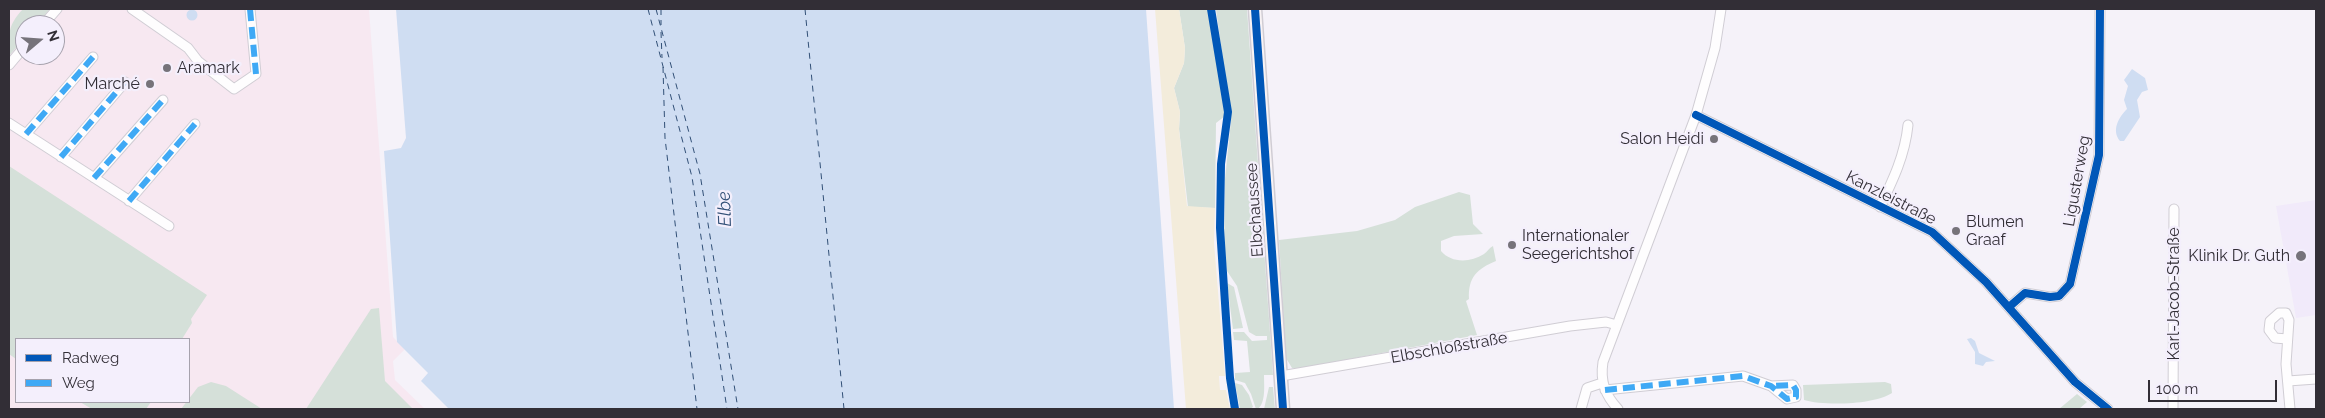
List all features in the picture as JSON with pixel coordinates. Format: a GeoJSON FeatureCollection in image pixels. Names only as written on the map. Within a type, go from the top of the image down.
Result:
{"type":"FeatureCollection","features":[{"type":"Feature","properties":{"kind":"main road","name":"Elbchaussee"},"geometry":{"type":"LineString","coordinates":[[1255,9],[1283,409]]}},
{"type":"Feature","properties":{"kind":"street"},"geometry":{"type":"LineString","coordinates":[[132,9],[188,48],[198,61],[234,89],[256,74],[250,9]]}},
{"type":"Feature","properties":{"kind":"street"},"geometry":{"type":"LineString","coordinates":[[1618,409],[1604,387],[1603,362],[1696,115],[1715,48],[1721,9]]}},
{"type":"Feature","properties":{"kind":"street","name":"Ligusterweg"},"geometry":{"type":"LineString","coordinates":[[2009,307],[2026,294],[2050,297],[2059,296],[2070,284],[2099,155],[2100,9]]}},
{"type":"Feature","properties":{"kind":"street"},"geometry":{"type":"LineString","coordinates":[[26,134],[93,57]]}},
{"type":"Feature","properties":{"kind":"street"},"geometry":{"type":"LineString","coordinates":[[61,157],[125,82]]}},
{"type":"Feature","properties":{"kind":"street"},"geometry":{"type":"LineString","coordinates":[[94,178],[162,100]]}},
{"type":"Feature","properties":{"kind":"street","name":"Kanzleistraße"},"geometry":{"type":"LineString","coordinates":[[1696,115],[1924,228],[1943,241],[2009,307],[2075,382],[2108,409]]}},
{"type":"Feature","properties":{"kind":"street"},"geometry":{"type":"LineString","coordinates":[[9,123],[169,226]]}},
{"type":"Feature","properties":{"kind":"street"},"geometry":{"type":"LineString","coordinates":[[129,201],[195,124]]}},
{"type":"Feature","properties":{"kind":"street"},"geometry":{"type":"LineString","coordinates":[[1880,207],[1900,163],[1906,145],[1908,125]]}},
{"type":"Feature","properties":{"kind":"street","name":"Karl-Jacob-Straße"},"geometry":{"type":"LineString","coordinates":[[2173,409],[2174,209]]}},
{"type":"Feature","properties":{"kind":"street","name":"Elbschloßstraße"},"geometry":{"type":"LineString","coordinates":[[1280,376],[1570,326],[1606,322],[1617,325]]}},
{"type":"Feature","properties":{"kind":"street"},"geometry":{"type":"LineString","coordinates":[[2287,339],[2290,409]]}},
{"type":"Feature","properties":{"kind":"street"},"geometry":{"type":"LineString","coordinates":[[1581,409],[1587,388],[1743,376],[1771,386]]}},
{"type":"Feature","properties":{"kind":"street"},"geometry":{"type":"LineString","coordinates":[[2288,381],[2316,379]]}},
{"type":"Feature","properties":{"kind":"shaded area"},"geometry":{"type":"Polygon","coordinates":[[[9,9],[369,9],[393,337],[405,349],[393,361],[395,380],[425,409],[9,409],[9,9]]]}},
{"type":"Feature","properties":{"kind":"shaded area"},"geometry":{"type":"Polygon","coordinates":[[[23,9],[50,9],[45,15],[18,15],[23,9]]]}},
{"type":"Feature","properties":{"kind":"shaded area"},"geometry":{"type":"Polygon","coordinates":[[[1179,9],[1209,9],[1225,116],[1216,123],[1215,208],[1188,207],[1179,129],[1180,112],[1174,88],[1184,63],[1185,48],[1179,9]]]}},
{"type":"Feature","properties":{"kind":"shaded area"},"geometry":{"type":"Polygon","coordinates":[[[1216,9],[1247,9],[1273,375],[1264,375],[1263,398],[1258,409],[1256,409],[1245,383],[1235,380],[1235,373],[1250,372],[1247,341],[1234,340],[1233,332],[1244,332],[1252,341],[1267,340],[1267,336],[1256,336],[1249,332],[1237,286],[1227,271],[1224,249],[1225,179],[1231,121],[1216,9]]]}},
{"type":"Feature","properties":{"kind":"shaded area"},"geometry":{"type":"Polygon","coordinates":[[[15,19],[15,49],[9,56],[10,31],[15,19]]]}},
{"type":"Feature","properties":{"kind":"shaded area"},"geometry":{"type":"Polygon","coordinates":[[[9,166],[207,295],[191,319],[192,323],[183,338],[15,338],[15,358],[9,354],[9,166]]]}},
{"type":"Feature","properties":{"kind":"shaded area"},"geometry":{"type":"Polygon","coordinates":[[[1459,192],[1470,195],[1473,224],[1483,234],[1454,236],[1441,241],[1441,251],[1455,260],[1467,260],[1479,257],[1493,246],[1496,261],[1479,271],[1472,279],[1470,285],[1469,299],[1466,301],[1477,335],[1297,369],[1292,368],[1286,358],[1279,240],[1357,231],[1395,220],[1415,207],[1459,192]]]}},
{"type":"Feature","properties":{"kind":"shaded area","name":"Klinik Dr. Guth"},"geometry":{"type":"Polygon","coordinates":[[[2316,200],[2316,315],[2296,318],[2276,206],[2316,200]]]}},
{"type":"Feature","properties":{"kind":"shaded area"},"geometry":{"type":"Polygon","coordinates":[[[1227,283],[1234,287],[1243,328],[1233,329],[1227,283]]]}},
{"type":"Feature","properties":{"kind":"shaded area"},"geometry":{"type":"Polygon","coordinates":[[[379,308],[385,381],[413,409],[306,409],[371,309],[379,308]]]}},
{"type":"Feature","properties":{"kind":"shaded area"},"geometry":{"type":"Polygon","coordinates":[[[211,382],[226,386],[262,409],[181,409],[186,403],[190,403],[190,397],[198,387],[211,382]]]}},
{"type":"Feature","properties":{"kind":"shaded area"},"geometry":{"type":"Polygon","coordinates":[[[1885,382],[1891,384],[1892,393],[1873,400],[1836,404],[1804,400],[1803,385],[1885,382]]]}},
{"type":"Feature","properties":{"kind":"shaded area"},"geometry":{"type":"Polygon","coordinates":[[[1235,383],[1242,385],[1249,395],[1253,407],[1250,409],[1240,409],[1235,383]]]}},
{"type":"Feature","properties":{"kind":"shaded area"},"geometry":{"type":"Polygon","coordinates":[[[1269,387],[1273,387],[1275,409],[1264,409],[1269,387]]]}},
{"type":"Feature","properties":{"kind":"shaded area"},"geometry":{"type":"Polygon","coordinates":[[[2077,394],[2087,402],[2079,409],[2059,409],[2077,394]]]}},
{"type":"Feature","properties":{"kind":"shaded area"},"geometry":{"type":"Polygon","coordinates":[[[82,403],[150,403],[146,409],[92,409],[82,403]]]}},
{"type":"Feature","properties":{"kind":"sand"},"geometry":{"type":"Polygon","coordinates":[[[1155,9],[1179,9],[1185,48],[1184,63],[1174,88],[1180,112],[1179,129],[1187,206],[1215,208],[1214,243],[1225,376],[1219,376],[1220,390],[1226,390],[1230,409],[1186,409],[1155,9]]]}},
{"type":"Feature","properties":{"kind":"water"},"geometry":{"type":"Polygon","coordinates":[[[192,9],[198,15],[192,21],[186,15],[192,9]]]}},
{"type":"Feature","properties":{"kind":"water","name":"Elbe"},"geometry":{"type":"Polygon","coordinates":[[[396,9],[1146,9],[1174,409],[449,409],[421,381],[428,373],[397,342],[384,151],[401,148],[406,138],[396,9]]]}},
{"type":"Feature","properties":{"kind":"water"},"geometry":{"type":"Polygon","coordinates":[[[2132,69],[2145,78],[2148,90],[2142,92],[2137,100],[2140,117],[2124,141],[2120,141],[2117,137],[2116,128],[2121,116],[2127,109],[2124,100],[2128,86],[2124,80],[2132,69]]]}},
{"type":"Feature","properties":{"kind":"water"},"geometry":{"type":"Polygon","coordinates":[[[1971,338],[1975,341],[1979,353],[1995,361],[1986,362],[1983,366],[1975,364],[1975,352],[1967,339],[1971,338]]]}},
{"type":"Feature","properties":{"kind":"ferry route"},"geometry":{"type":"LineString","coordinates":[[648,9],[692,177],[727,409]]}},
{"type":"Feature","properties":{"kind":"ferry route"},"geometry":{"type":"LineString","coordinates":[[656,9],[700,174],[738,409]]}},
{"type":"Feature","properties":{"kind":"ferry route"},"geometry":{"type":"LineString","coordinates":[[661,9],[661,25]]}},
{"type":"Feature","properties":{"kind":"ferry route"},"geometry":{"type":"LineString","coordinates":[[805,9],[844,409]]}},
{"type":"Feature","properties":{"kind":"ferry route"},"geometry":{"type":"LineString","coordinates":[[661,32],[662,58]]}},
{"type":"Feature","properties":{"kind":"ferry route"},"geometry":{"type":"LineString","coordinates":[[663,67],[665,138],[697,409]]}},
{"type":"Feature","properties":{"kind":"marked path"},"geometry":{"type":"LineString","coordinates":[[250,9],[256,74]]}},
{"type":"Feature","properties":{"kind":"marked path"},"geometry":{"type":"LineString","coordinates":[[26,134],[93,57]]}},
{"type":"Feature","properties":{"kind":"marked path"},"geometry":{"type":"LineString","coordinates":[[61,157],[125,82]]}},
{"type":"Feature","properties":{"kind":"marked path"},"geometry":{"type":"LineString","coordinates":[[94,178],[163,100]]}},
{"type":"Feature","properties":{"kind":"marked path"},"geometry":{"type":"LineString","coordinates":[[129,201],[195,124]]}},
{"type":"Feature","properties":{"kind":"marked path"},"geometry":{"type":"LineString","coordinates":[[1605,390],[1743,376],[1771,386],[1787,399],[1796,397],[1796,390],[1793,385],[1771,386]]}},
{"type":"Feature","properties":{"kind":"cycle path"},"geometry":{"type":"LineString","coordinates":[[1211,9],[1228,112],[1221,164],[1220,228],[1230,378],[1235,409]]}},
{"type":"Feature","properties":{"kind":"cycle path"},"geometry":{"type":"LineString","coordinates":[[1255,9],[1283,409]]}},
{"type":"Feature","properties":{"kind":"cycle path"},"geometry":{"type":"LineString","coordinates":[[2009,307],[2025,293],[2050,297],[2059,296],[2070,284],[2099,155],[2100,9]]}},
{"type":"Feature","properties":{"kind":"cycle path"},"geometry":{"type":"LineString","coordinates":[[1696,115],[1932,232],[1986,282],[2075,382],[2108,409]]}},
{"type":"Feature","properties":{"kind":"place","name":"Aramark"},"geometry":{"type":"Point","coordinates":[167,68]}},
{"type":"Feature","properties":{"kind":"place","name":"Marché"},"geometry":{"type":"Point","coordinates":[150,84]}},
{"type":"Feature","properties":{"kind":"place","name":"Salon Heidi"},"geometry":{"type":"Point","coordinates":[1714,139]}},
{"type":"Feature","properties":{"kind":"place","name":"Blumen Graaf"},"geometry":{"type":"Point","coordinates":[1956,231]}},
{"type":"Feature","properties":{"kind":"place","name":"Internationaler Seegerichtshof"},"geometry":{"type":"Point","coordinates":[1512,245]}},
{"type":"Feature","properties":{"kind":"place","name":"Klinik Dr. Guth"},"geometry":{"type":"Point","coordinates":[2301,256]}}]}
